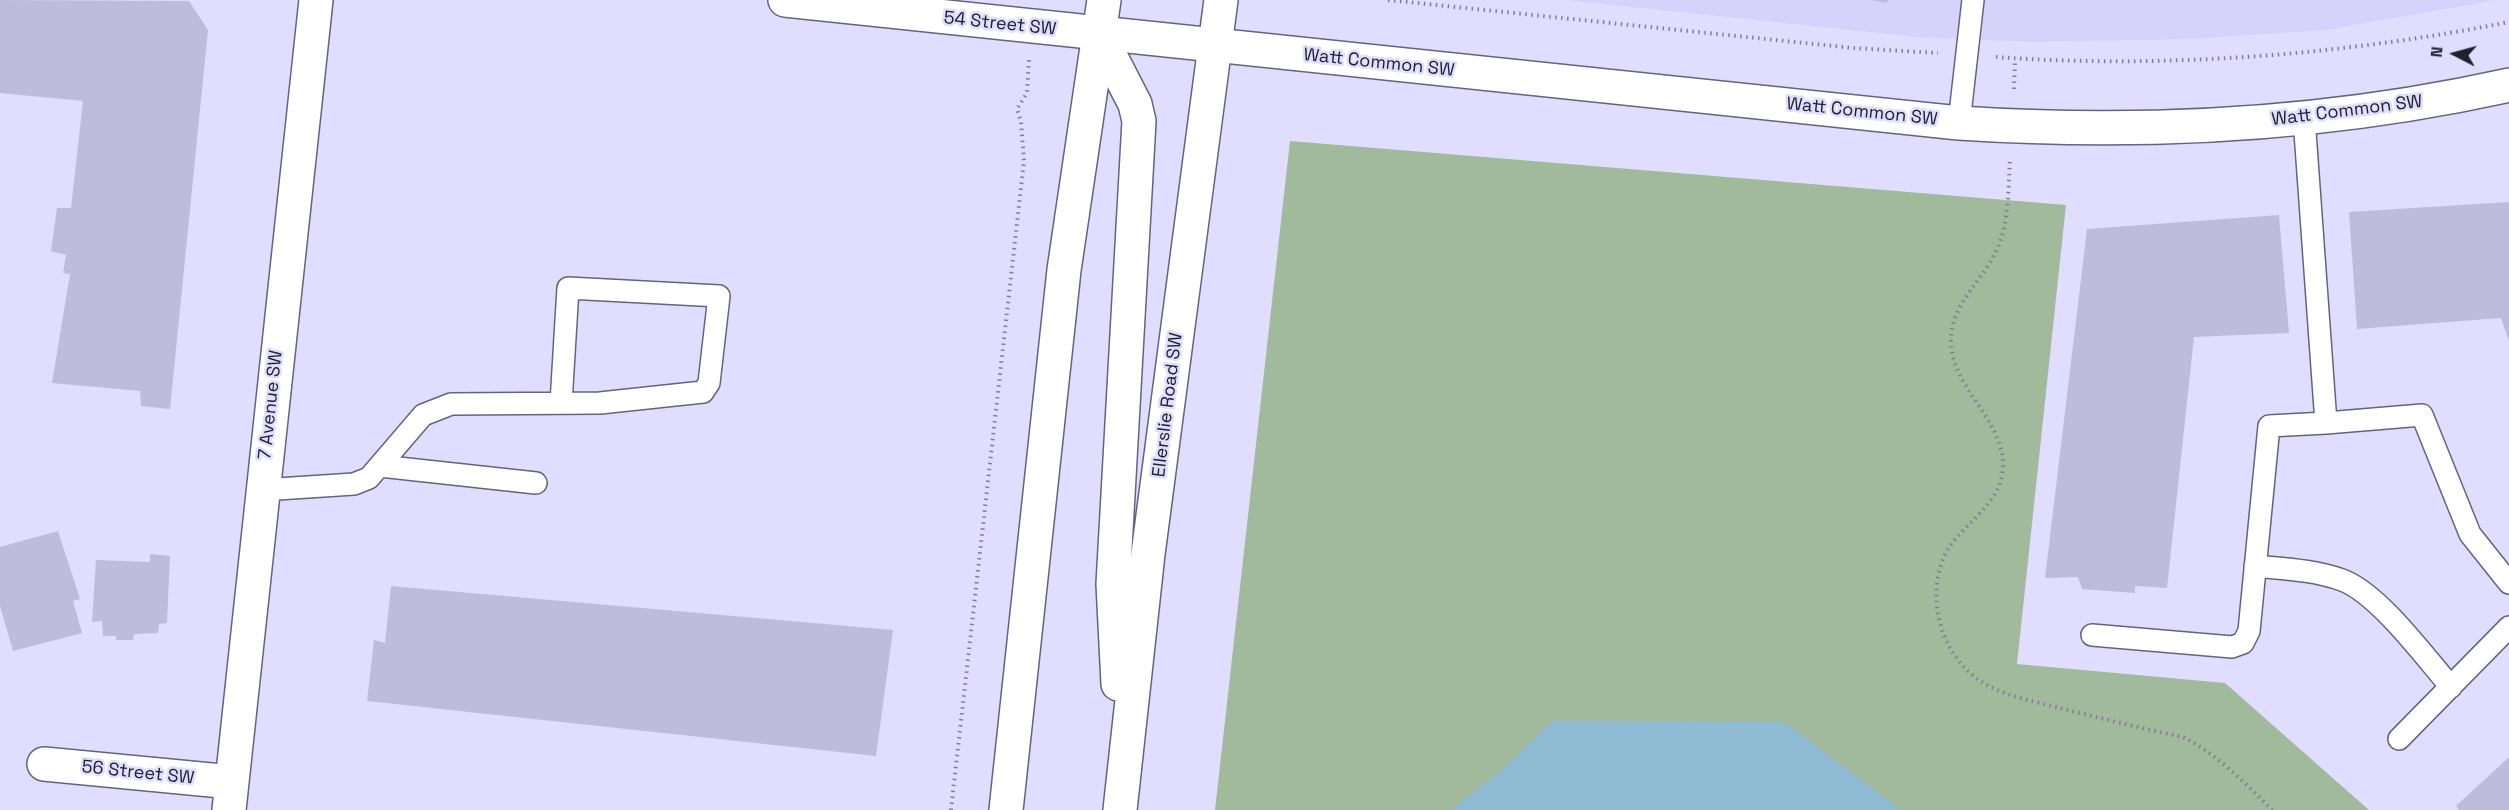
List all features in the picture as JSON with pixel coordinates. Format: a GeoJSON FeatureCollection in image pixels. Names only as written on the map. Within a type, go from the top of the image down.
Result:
{"type":"FeatureCollection","features":[{"type":"Feature","properties":{"kind":"street","name":"7 Avenue SW"},"geometry":{"type":"LineString","coordinates":[[230,796],[316,0]]}},
{"type":"Feature","properties":{"kind":"street","name":"54 Street SW"},"geometry":{"type":"LineString","coordinates":[[785,0],[1215,46]]}},
{"type":"Feature","properties":{"kind":"street"},"geometry":{"type":"LineString","coordinates":[[1006,810],[1064,270],[1104,0]]}},
{"type":"Feature","properties":{"kind":"street"},"geometry":{"type":"LineString","coordinates":[[1202,0],[1215,46]]}},
{"type":"Feature","properties":{"kind":"street","name":"Ellerslie Road SW"},"geometry":{"type":"LineString","coordinates":[[1122,796],[1148,554],[1221,0]]}},
{"type":"Feature","properties":{"kind":"street"},"geometry":{"type":"LineString","coordinates":[[1099,34],[1135,104],[1138,121],[1113,584],[1122,796]]}},
{"type":"Feature","properties":{"kind":"street","name":"Watt Common SW"},"geometry":{"type":"LineString","coordinates":[[1215,46],[1959,123],[2062,129],[2125,129],[2304,118],[2385,109],[2509,85]]}},
{"type":"Feature","properties":{"kind":"street","name":"56 Street SW"},"geometry":{"type":"LineString","coordinates":[[44,764],[230,796]]}},
{"type":"Feature","properties":{"kind":"lane"},"geometry":{"type":"LineString","coordinates":[[1959,123],[1972,0]]}},
{"type":"Feature","properties":{"kind":"lane"},"geometry":{"type":"LineString","coordinates":[[2304,118],[2326,423]]}},
{"type":"Feature","properties":{"kind":"lane"},"geometry":{"type":"LineString","coordinates":[[262,490],[354,484],[369,478],[423,415],[451,404],[600,403],[703,392],[709,383],[719,296],[568,288],[561,403]]}},
{"type":"Feature","properties":{"kind":"lane"},"geometry":{"type":"LineString","coordinates":[[2092,634],[2232,646],[2243,643],[2248,631],[2269,426],[2422,415],[2470,534],[2509,583]]}},
{"type":"Feature","properties":{"kind":"lane"},"geometry":{"type":"LineString","coordinates":[[380,466],[536,483]]}},
{"type":"Feature","properties":{"kind":"lane"},"geometry":{"type":"LineString","coordinates":[[2255,566],[2314,572],[2345,581],[2370,595],[2451,687]]}},
{"type":"Feature","properties":{"kind":"lane"},"geometry":{"type":"LineString","coordinates":[[2399,739],[2509,627]]}},
{"type":"Feature","properties":{"kind":"path"},"geometry":{"type":"LineString","coordinates":[[1388,0],[1853,48],[1929,52]]}},
{"type":"Feature","properties":{"kind":"path"},"geometry":{"type":"LineString","coordinates":[[2015,59],[2196,59],[2293,52],[2431,36],[2509,22]]}},
{"type":"Feature","properties":{"kind":"path"},"geometry":{"type":"LineString","coordinates":[[951,810],[1024,161],[1022,122],[1017,108],[1027,93]]}},
{"type":"Feature","properties":{"kind":"path"},"geometry":{"type":"LineString","coordinates":[[2010,165],[2006,220],[1998,247],[1960,306],[1951,338],[1953,363],[1990,424],[2004,461],[2001,480],[1989,500],[1944,557],[1936,582],[1937,607],[1944,636],[1957,660],[1971,675],[1991,688],[2047,705],[2183,738],[2203,747],[2272,810]]}},
{"type":"Feature","properties":{"kind":"shaded area"},"geometry":{"type":"Polygon","coordinates":[[[1565,0],[2496,0],[2325,30],[2190,39],[2031,42],[1917,37],[1565,0]]]}},
{"type":"Feature","properties":{"kind":"green space"},"geometry":{"type":"Polygon","coordinates":[[[1290,141],[2066,205],[2017,664],[2225,683],[2369,810],[1215,810],[1290,141]]]}},
{"type":"Feature","properties":{"kind":"water"},"geometry":{"type":"Polygon","coordinates":[[[1553,721],[1784,722],[1901,810],[1451,810],[1497,774],[1553,721]]]}},
{"type":"Feature","properties":{"kind":"building"},"geometry":{"type":"Polygon","coordinates":[[[0,0],[189,1],[208,30],[170,409],[141,406],[140,391],[52,383],[70,274],[63,273],[66,255],[51,251],[57,208],[71,208],[83,101],[0,93],[0,0]]]}},
{"type":"Feature","properties":{"kind":"building"},"geometry":{"type":"Polygon","coordinates":[[[1871,0],[1888,0],[1887,3],[1871,0]]]}},
{"type":"Feature","properties":{"kind":"building"},"geometry":{"type":"Polygon","coordinates":[[[2509,202],[2509,341],[2501,318],[2357,329],[2349,212],[2509,202]]]}},
{"type":"Feature","properties":{"kind":"building"},"geometry":{"type":"Polygon","coordinates":[[[2279,215],[2289,333],[2194,337],[2167,588],[2135,586],[2135,593],[2082,589],[2078,577],[2045,578],[2087,229],[2279,215]]]}},
{"type":"Feature","properties":{"kind":"building"},"geometry":{"type":"Polygon","coordinates":[[[58,531],[80,599],[73,601],[82,633],[13,651],[0,606],[0,547],[58,531]]]}},
{"type":"Feature","properties":{"kind":"building"},"geometry":{"type":"Polygon","coordinates":[[[150,554],[170,556],[167,623],[159,624],[158,633],[134,634],[133,640],[116,640],[116,636],[103,636],[102,621],[92,622],[96,560],[150,562],[150,554]]]}},
{"type":"Feature","properties":{"kind":"building"},"geometry":{"type":"Polygon","coordinates":[[[391,586],[893,630],[876,756],[367,701],[374,640],[385,643],[391,586]]]}},
{"type":"Feature","properties":{"kind":"building"},"geometry":{"type":"Polygon","coordinates":[[[2509,757],[2509,810],[2459,810],[2456,806],[2509,757]]]}}]}
